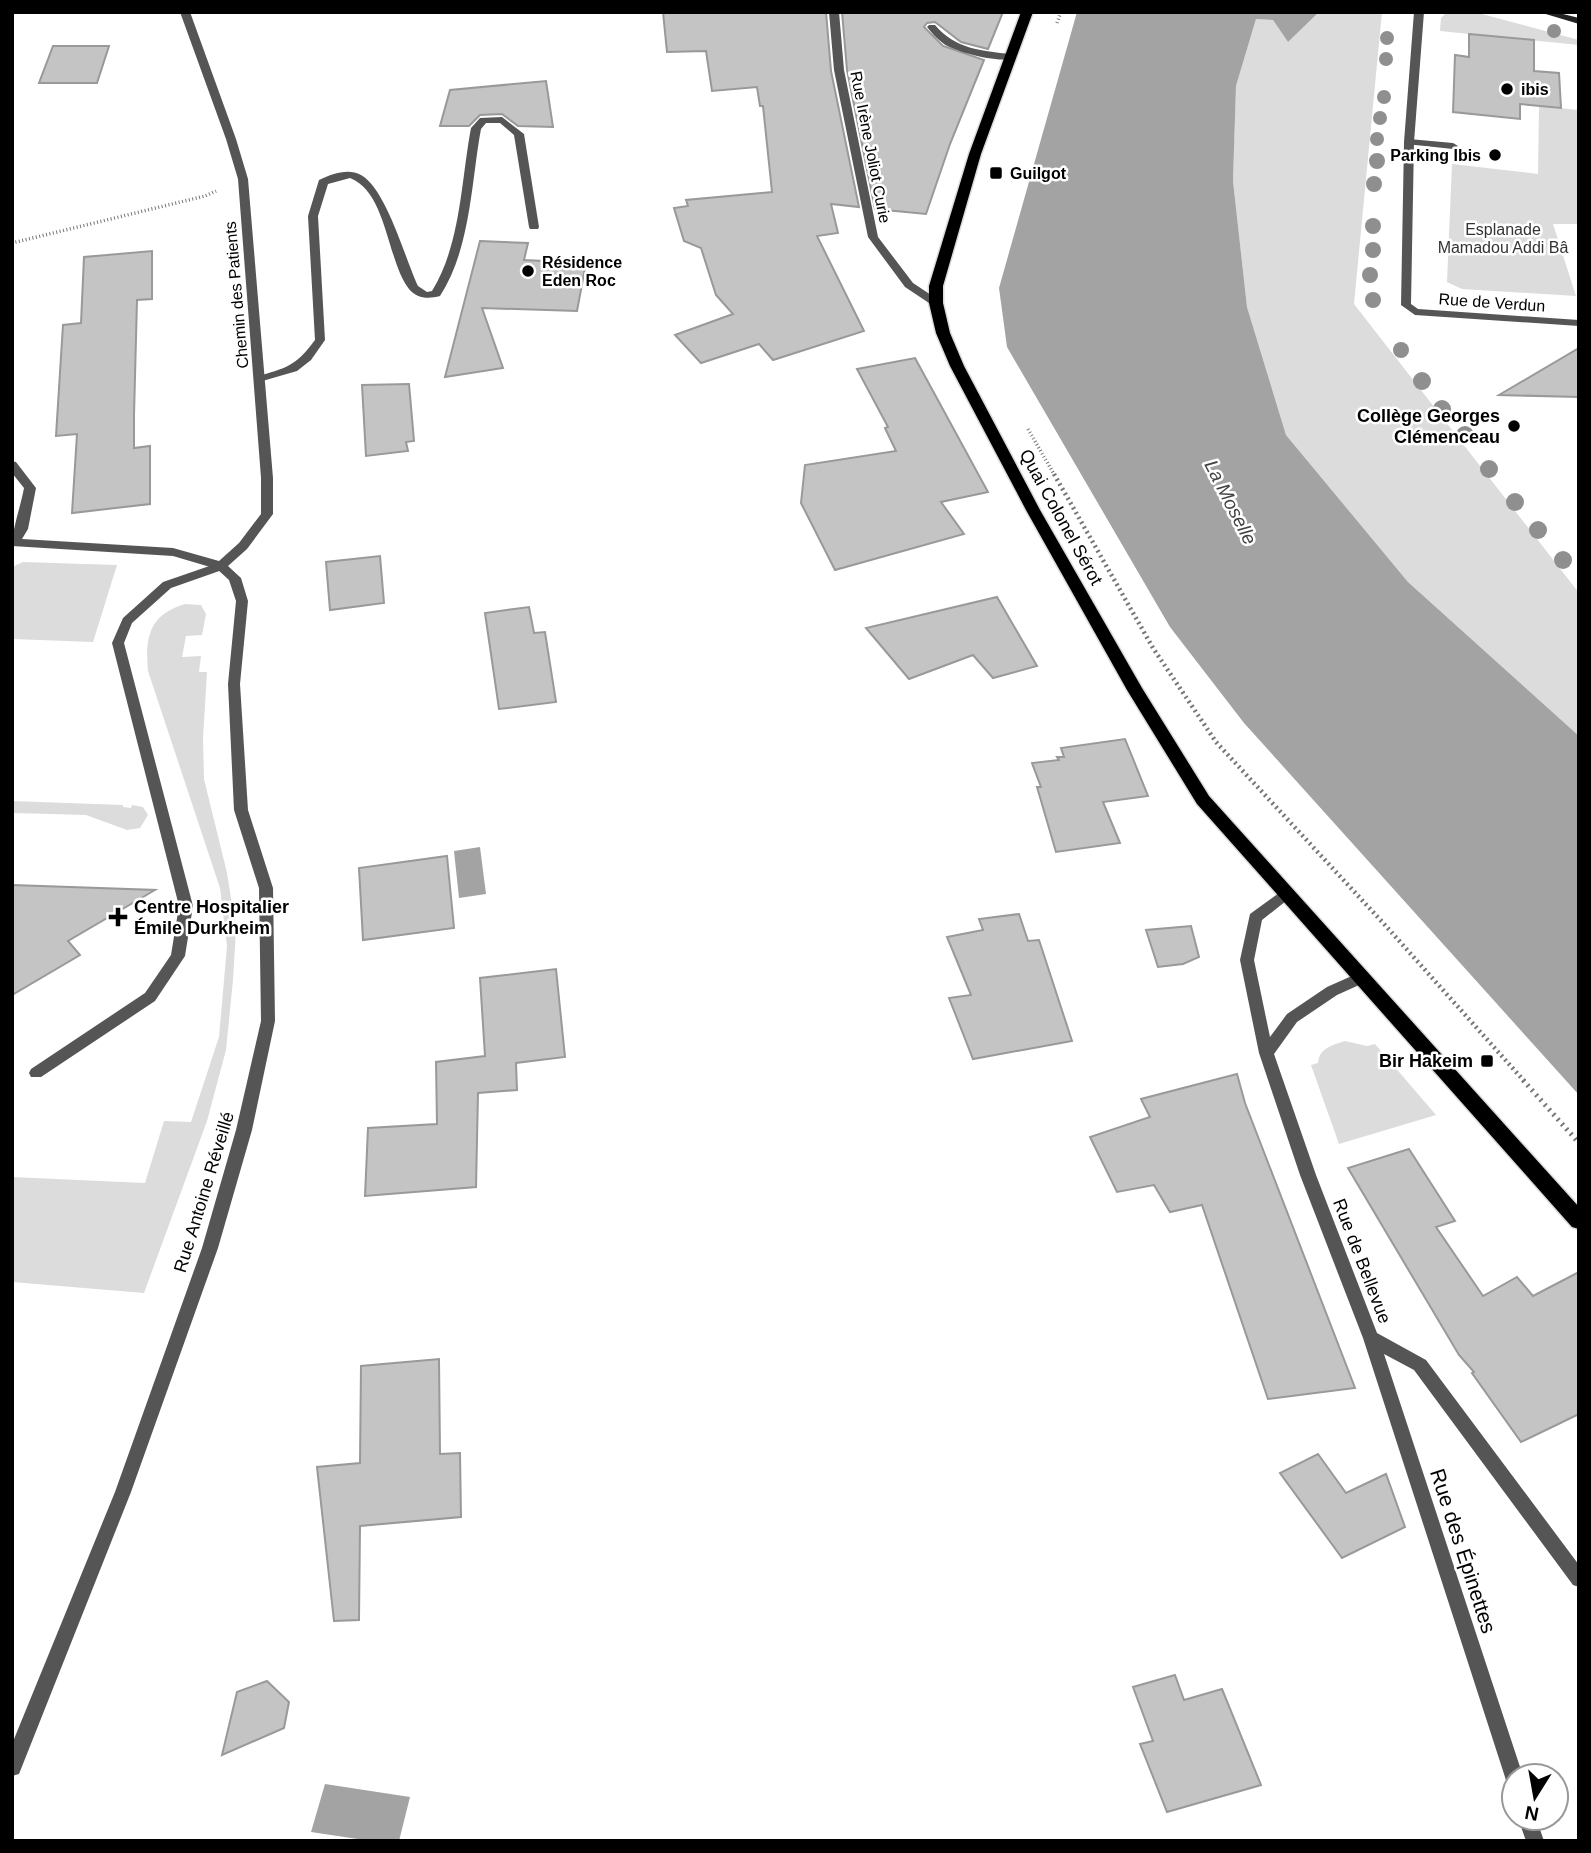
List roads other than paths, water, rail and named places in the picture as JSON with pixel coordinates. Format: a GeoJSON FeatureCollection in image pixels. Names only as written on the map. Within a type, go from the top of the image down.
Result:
{"type":"FeatureCollection","features":[{"type":"Feature","properties":{"kind":"main road","name":"Quai Colonel Sérot"},"geometry":{"type":"LineString","coordinates":[[1027,12],[971,166],[939,275],[936,303],[943,333],[957,366],[1033,510],[1135,690],[1203,800],[1579,1221]]}},
{"type":"Feature","properties":{"kind":"main road"},"geometry":{"type":"LineString","coordinates":[[1543,12],[1579,21]]}},
{"type":"Feature","properties":{"kind":"street","name":"Chemin des Patients"},"geometry":{"type":"LineString","coordinates":[[185,12],[243,180],[259,379],[267,514],[243,546],[221,566]]}},
{"type":"Feature","properties":{"kind":"street","name":"Rue Irène Joliot Curie"},"geometry":{"type":"LineString","coordinates":[[834,12],[842,84],[873,237],[909,285],[936,303]]}},
{"type":"Feature","properties":{"kind":"street"},"geometry":{"type":"LineString","coordinates":[[1419,12],[1409,142],[1453,146]]}},
{"type":"Feature","properties":{"kind":"street"},"geometry":{"type":"LineString","coordinates":[[932,27],[948,44],[966,50],[1011,57]]}},
{"type":"Feature","properties":{"kind":"street"},"geometry":{"type":"LineString","coordinates":[[259,379],[293,369],[307,358],[320,340],[313,216],[323,182],[340,174],[358,177],[371,191],[385,217],[414,288],[425,295],[436,294],[445,284],[454,255],[476,128],[483,120],[502,120],[519,134],[534,227]]}},
{"type":"Feature","properties":{"kind":"street","name":"Rue de Verdun"},"geometry":{"type":"LineString","coordinates":[[1409,142],[1406,304],[1415,312],[1579,323]]}},
{"type":"Feature","properties":{"kind":"street"},"geometry":{"type":"LineString","coordinates":[[12,465],[30,488],[22,530],[13,544],[173,552],[221,566]]}},
{"type":"Feature","properties":{"kind":"street"},"geometry":{"type":"LineString","coordinates":[[36,1073],[150,997],[178,956],[186,906],[118,643],[127,621],[167,585],[221,566]]}},
{"type":"Feature","properties":{"kind":"street","name":"Rue Antoine Réveillé"},"geometry":{"type":"LineString","coordinates":[[12,1767],[123,1492],[210,1248],[244,1130],[268,1021],[266,888],[241,810],[234,684],[242,601],[235,578],[221,566]]}},
{"type":"Feature","properties":{"kind":"street","name":"Rue de Bellevue"},"geometry":{"type":"LineString","coordinates":[[1286,893],[1255,918],[1247,960],[1266,1054],[1308,1175],[1371,1338],[1420,1365],[1579,1579]]}},
{"type":"Feature","properties":{"kind":"street"},"geometry":{"type":"LineString","coordinates":[[1266,1054],[1292,1018],[1332,990],[1363,977]]}},
{"type":"Feature","properties":{"kind":"street","name":"Rue des Épinettes"},"geometry":{"type":"LineString","coordinates":[[1371,1338],[1509,1762]]}},
{"type":"Feature","properties":{"kind":"water","name":"La Moselle"},"geometry":{"type":"Polygon","coordinates":[[[1077,12],[1319,12],[1288,42],[1273,20],[1256,19],[1236,86],[1233,181],[1247,307],[1286,435],[1408,582],[1579,736],[1579,1095],[1244,723],[1170,627],[1007,347],[999,288],[1077,12]]]}},
{"type":"Feature","properties":{"kind":"water"},"geometry":{"type":"Polygon","coordinates":[[[480,847],[486,894],[459,898],[454,851],[480,847]]]}},
{"type":"Feature","properties":{"kind":"water"},"geometry":{"type":"Polygon","coordinates":[[[325,1784],[410,1797],[399,1841],[371,1841],[311,1832],[325,1784]]]}},
{"type":"Feature","properties":{"kind":"place","name":"ibis"},"geometry":{"type":"Point","coordinates":[1507,89]}},
{"type":"Feature","properties":{"kind":"place","name":"Parking Ibis"},"geometry":{"type":"Point","coordinates":[1495,155]}},
{"type":"Feature","properties":{"kind":"place","name":"Guilgot"},"geometry":{"type":"Point","coordinates":[996,173]}},
{"type":"Feature","properties":{"kind":"place","name":"Résidence Eden Roc"},"geometry":{"type":"Point","coordinates":[528,271]}},
{"type":"Feature","properties":{"kind":"place","name":"Collège Georges Clémenceau"},"geometry":{"type":"Point","coordinates":[1514,426]}},
{"type":"Feature","properties":{"kind":"place","name":"Centre Hospitalier Émile Durkheim"},"geometry":{"type":"Point","coordinates":[118,917]}},
{"type":"Feature","properties":{"kind":"place","name":"Bir Hakeim"},"geometry":{"type":"Point","coordinates":[1487,1061]}},
{"type":"Feature","properties":{"kind":"park label","name":"Esplanade Mamadou Addi Bâ"},"geometry":{"type":"Point","coordinates":[1503,238]}}]}
